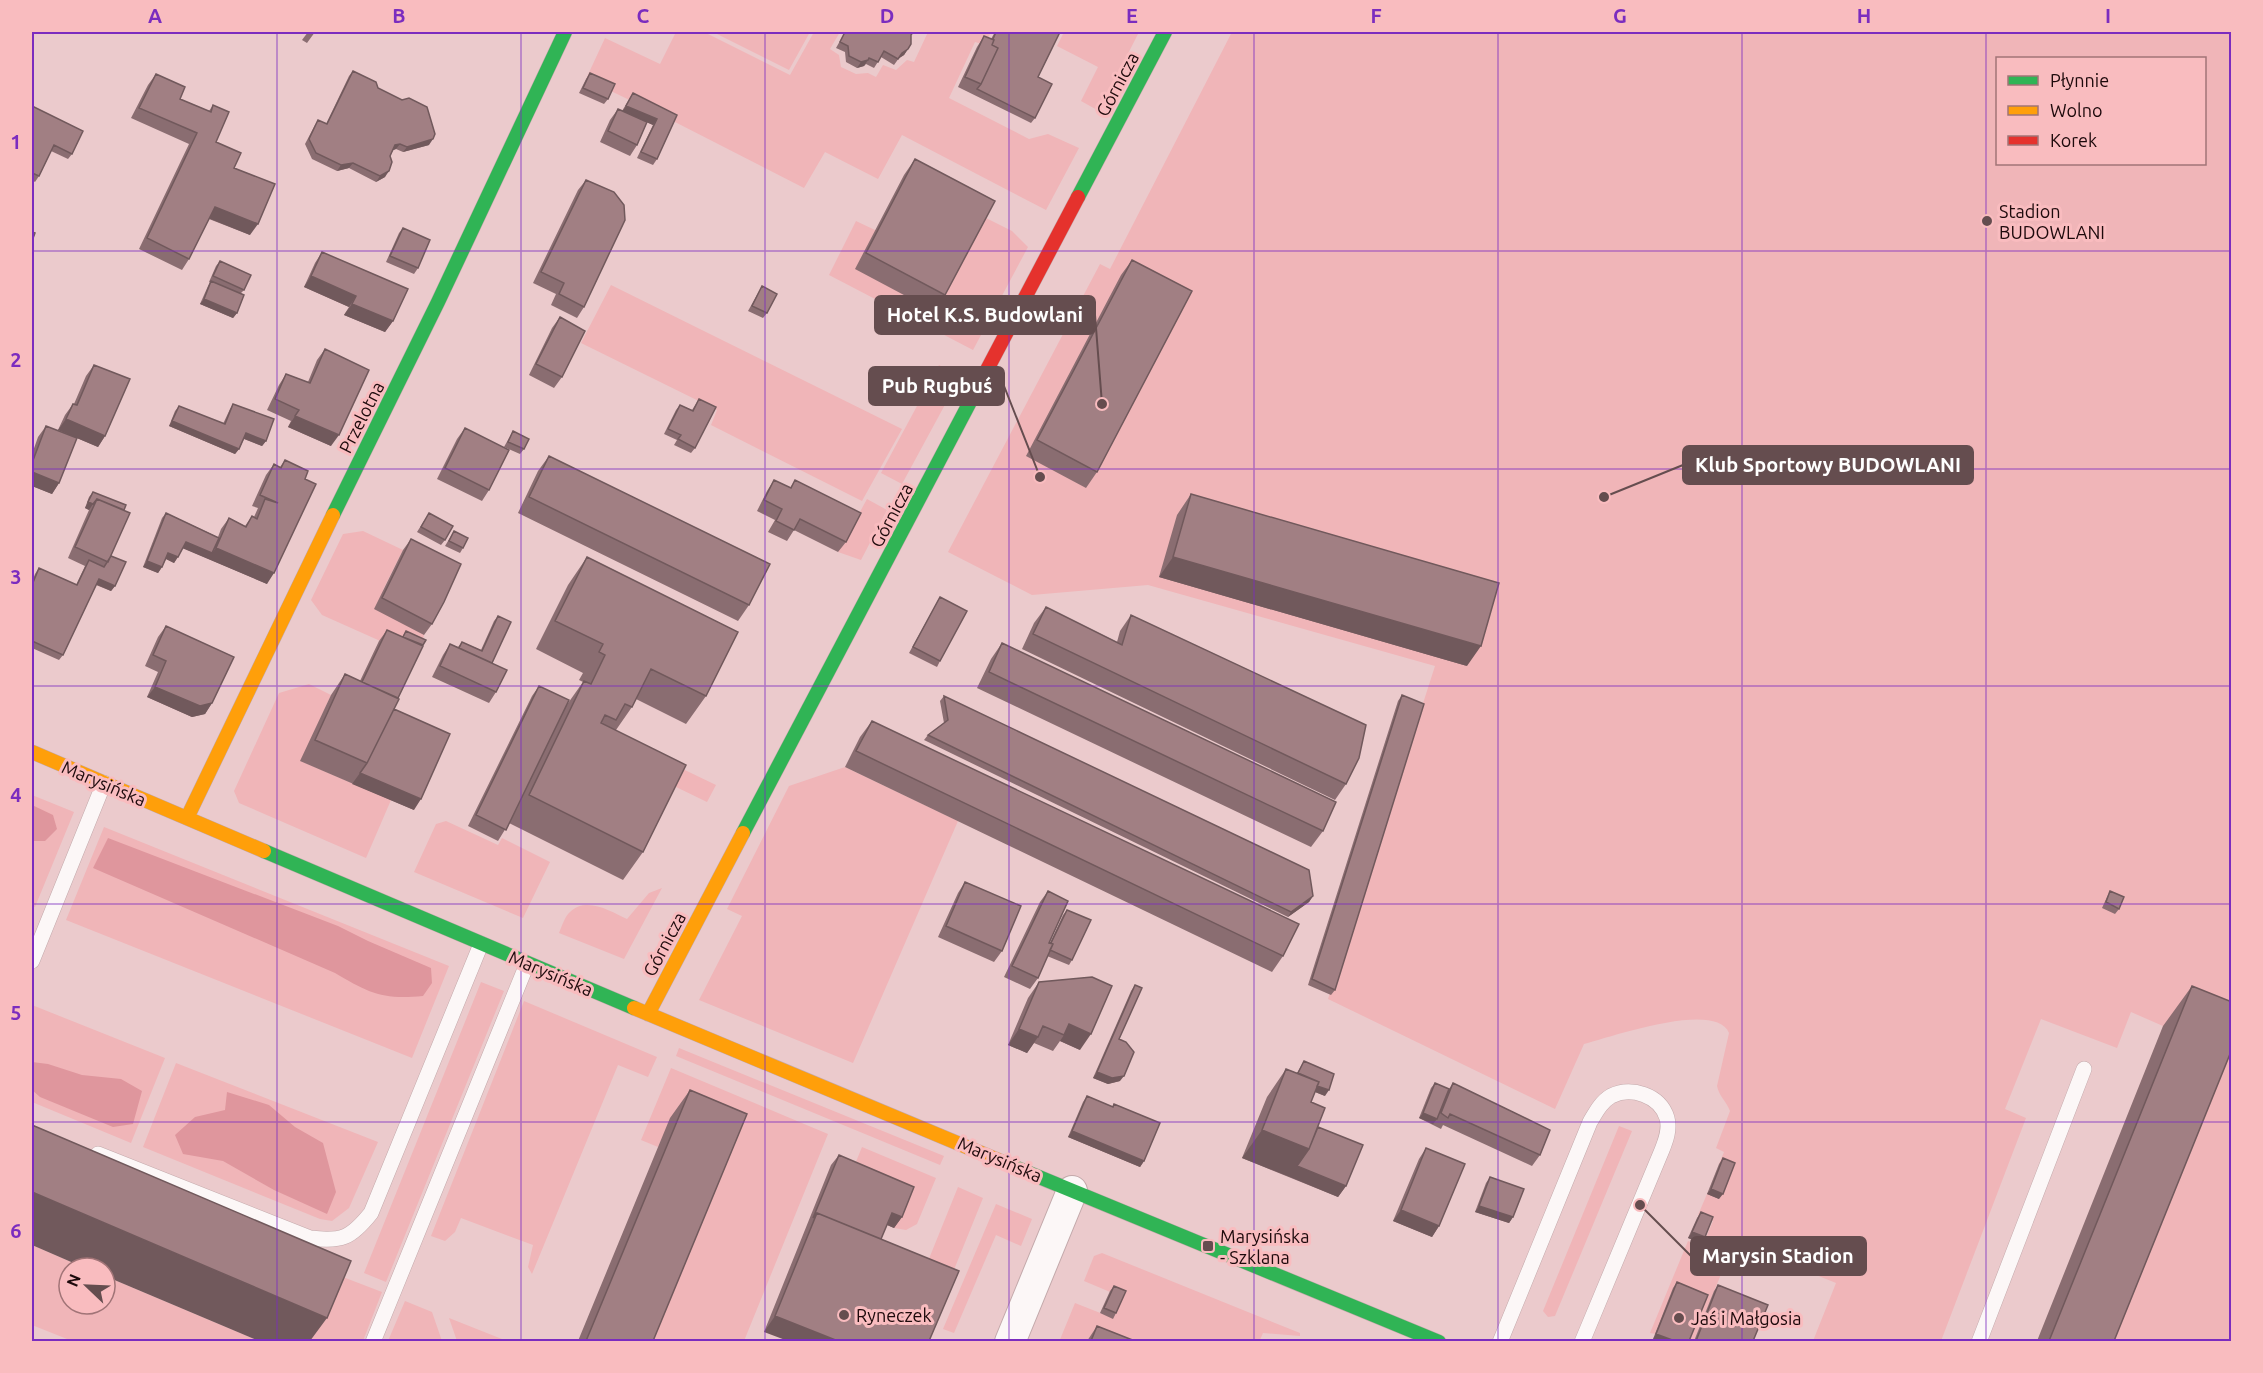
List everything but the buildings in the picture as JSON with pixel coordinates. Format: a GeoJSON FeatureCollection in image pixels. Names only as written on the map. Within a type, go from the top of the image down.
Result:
{"type":"FeatureCollection","features":[{"type":"Feature","properties":{"kind":"street","name":"Przelotna"},"geometry":{"type":"LineString","coordinates":[[187,818],[265,653],[410,359],[565,32]]}},
{"type":"Feature","properties":{"kind":"street","name":"Górnicza"},"geometry":{"type":"LineString","coordinates":[[648,1014],[1165,32]]}},
{"type":"Feature","properties":{"kind":"street","name":"Marysińska"},"geometry":{"type":"LineString","coordinates":[[32,752],[648,1014],[1439,1341]]}},
{"type":"Feature","properties":{"kind":"street"},"geometry":{"type":"LineString","coordinates":[[1010,1341],[1072,1191]]}},
{"type":"Feature","properties":{"kind":"lane"},"geometry":{"type":"LineString","coordinates":[[32,961],[104,783]]}},
{"type":"Feature","properties":{"kind":"lane"},"geometry":{"type":"LineString","coordinates":[[85,1149],[310,1238],[328,1240],[346,1238],[359,1228],[371,1213],[481,944]]}},
{"type":"Feature","properties":{"kind":"lane"},"geometry":{"type":"LineString","coordinates":[[374,1341],[527,963]]}},
{"type":"Feature","properties":{"kind":"lane"},"geometry":{"type":"LineString","coordinates":[[1979,1341],[2084,1070]]}},
{"type":"Feature","properties":{"kind":"lane"},"geometry":{"type":"LineString","coordinates":[[1500,1341],[1586,1133],[1599,1107],[1611,1096],[1625,1092],[1640,1093],[1651,1098],[1660,1106],[1667,1118],[1668,1133],[1582,1341]]}},
{"type":"Feature","properties":{"kind":"shaded area"},"geometry":{"type":"Polygon","coordinates":[[[676,32],[704,32],[790,75],[814,32],[840,32],[830,49],[839,55],[841,67],[856,74],[868,73],[876,77],[883,65],[896,70],[907,60],[914,62],[928,32],[991,32],[985,45],[975,42],[949,98],[1029,139],[1048,134],[1079,148],[1046,210],[902,135],[878,179],[825,152],[804,188],[586,79],[605,38],[660,64],[676,32]]]}},
{"type":"Feature","properties":{"kind":"shaded area"},"geometry":{"type":"Polygon","coordinates":[[[713,32],[810,32],[789,70],[713,32]]]}},
{"type":"Feature","properties":{"kind":"shaded area"},"geometry":{"type":"Polygon","coordinates":[[[1064,32],[1139,32],[1099,111],[1081,101],[1098,67],[1057,46],[1064,32]]]}},
{"type":"Feature","properties":{"kind":"shaded area"},"geometry":{"type":"Polygon","coordinates":[[[1232,32],[2231,32],[2231,1341],[2101,1341],[2163,1026],[2131,1012],[2117,1048],[2041,1019],[2005,1109],[2026,1118],[1941,1341],[1813,1341],[1836,1283],[1734,1242],[1694,1341],[1650,1333],[1688,1241],[1702,1247],[1713,1221],[1698,1215],[1707,1194],[1719,1199],[1731,1168],[1719,1164],[1724,1152],[1716,1148],[1730,1111],[1717,1086],[1729,1033],[1720,1024],[1705,1020],[1685,1020],[1662,1023],[1584,1044],[1555,1109],[1328,999],[1435,666],[1148,585],[1032,595],[948,552],[1100,264],[1110,269],[1232,32]]]}},
{"type":"Feature","properties":{"kind":"shaded area"},"geometry":{"type":"Polygon","coordinates":[[[984,217],[1012,231],[1028,247],[973,350],[829,275],[856,221],[875,230],[984,217]]]}},
{"type":"Feature","properties":{"kind":"shaded area"},"geometry":{"type":"Polygon","coordinates":[[[611,285],[902,429],[862,501],[711,425],[717,410],[581,343],[611,285]]]}},
{"type":"Feature","properties":{"kind":"shaded area"},"geometry":{"type":"Polygon","coordinates":[[[939,365],[960,377],[902,484],[881,473],[939,365]]]}},
{"type":"Feature","properties":{"kind":"shaded area"},"geometry":{"type":"Polygon","coordinates":[[[867,499],[887,510],[861,560],[838,552],[867,499]]]}},
{"type":"Feature","properties":{"kind":"shaded area"},"geometry":{"type":"Polygon","coordinates":[[[363,531],[403,550],[383,590],[424,635],[422,645],[396,648],[322,615],[311,600],[343,534],[363,531]]]}},
{"type":"Feature","properties":{"kind":"shaded area"},"geometry":{"type":"Polygon","coordinates":[[[309,684],[331,695],[301,761],[391,800],[366,858],[239,803],[234,791],[279,693],[309,684]]]}},
{"type":"Feature","properties":{"kind":"shaded area"},"geometry":{"type":"Polygon","coordinates":[[[612,735],[716,785],[707,802],[604,752],[612,735]]]}},
{"type":"Feature","properties":{"kind":"shaded area"},"geometry":{"type":"Polygon","coordinates":[[[845,767],[958,821],[853,1063],[699,1000],[742,916],[727,909],[789,786],[845,767]]]}},
{"type":"Feature","properties":{"kind":"shaded area"},"geometry":{"type":"Polygon","coordinates":[[[32,795],[74,812],[35,907],[32,906],[32,795]]]}},
{"type":"Feature","properties":{"kind":"shaded area"},"geometry":{"type":"Polygon","coordinates":[[[32,805],[53,815],[57,829],[45,841],[32,841],[32,805]]]}},
{"type":"Feature","properties":{"kind":"shaded area"},"geometry":{"type":"Polygon","coordinates":[[[446,821],[498,845],[502,838],[550,862],[523,918],[414,872],[436,824],[446,821]]]}},
{"type":"Feature","properties":{"kind":"shaded area"},"geometry":{"type":"Polygon","coordinates":[[[104,827],[449,966],[412,1058],[66,920],[104,827]]]}},
{"type":"Feature","properties":{"kind":"shaded area"},"geometry":{"type":"Polygon","coordinates":[[[108,838],[338,926],[431,968],[432,983],[423,996],[397,997],[376,994],[335,973],[93,868],[108,838]]]}},
{"type":"Feature","properties":{"kind":"shaded area"},"geometry":{"type":"Polygon","coordinates":[[[662,888],[624,959],[559,933],[567,916],[577,907],[591,905],[627,919],[649,893],[662,888]]]}},
{"type":"Feature","properties":{"kind":"shaded area"},"geometry":{"type":"Polygon","coordinates":[[[481,982],[504,991],[386,1282],[364,1273],[481,982]]]}},
{"type":"Feature","properties":{"kind":"shaded area"},"geometry":{"type":"Polygon","coordinates":[[[524,1001],[657,1057],[648,1077],[618,1065],[532,1274],[528,1267],[533,1245],[461,1218],[455,1232],[445,1241],[431,1236],[524,1001]]]}},
{"type":"Feature","properties":{"kind":"shaded area"},"geometry":{"type":"Polygon","coordinates":[[[32,1005],[165,1058],[131,1143],[32,1102],[32,1005]]]}},
{"type":"Feature","properties":{"kind":"shaded area"},"geometry":{"type":"Polygon","coordinates":[[[679,1048],[944,1156],[940,1165],[676,1056],[679,1048]]]}},
{"type":"Feature","properties":{"kind":"shaded area"},"geometry":{"type":"Polygon","coordinates":[[[32,1062],[48,1064],[82,1075],[121,1079],[142,1091],[133,1124],[113,1127],[40,1097],[32,1090],[32,1062]]]}},
{"type":"Feature","properties":{"kind":"shaded area"},"geometry":{"type":"Polygon","coordinates":[[[176,1063],[378,1142],[349,1208],[332,1221],[320,1219],[143,1147],[176,1063]]]}},
{"type":"Feature","properties":{"kind":"shaded area"},"geometry":{"type":"Polygon","coordinates":[[[671,1068],[828,1134],[744,1341],[645,1341],[671,1119],[658,1147],[641,1140],[671,1068]]]}},
{"type":"Feature","properties":{"kind":"shaded area"},"geometry":{"type":"Polygon","coordinates":[[[227,1092],[269,1105],[295,1127],[323,1143],[336,1192],[327,1214],[274,1190],[223,1161],[183,1154],[175,1135],[195,1117],[225,1110],[227,1092]]]}},
{"type":"Feature","properties":{"kind":"shaded area"},"geometry":{"type":"Polygon","coordinates":[[[1619,1126],[1632,1131],[1555,1316],[1548,1317],[1543,1311],[1619,1126]]]}},
{"type":"Feature","properties":{"kind":"shaded area"},"geometry":{"type":"Polygon","coordinates":[[[862,1147],[936,1178],[917,1224],[906,1230],[894,1228],[851,1174],[862,1147]]]}},
{"type":"Feature","properties":{"kind":"shaded area"},"geometry":{"type":"Polygon","coordinates":[[[958,1187],[983,1198],[947,1287],[922,1276],[958,1187]]]}},
{"type":"Feature","properties":{"kind":"shaded area"},"geometry":{"type":"Polygon","coordinates":[[[996,1204],[1032,1219],[1021,1246],[996,1235],[954,1333],[943,1329],[996,1204]]]}},
{"type":"Feature","properties":{"kind":"shaded area"},"geometry":{"type":"Polygon","coordinates":[[[32,1245],[57,1256],[57,1316],[117,1316],[117,1281],[259,1341],[72,1341],[32,1325],[32,1245]]]}},
{"type":"Feature","properties":{"kind":"shaded area"},"geometry":{"type":"Polygon","coordinates":[[[1102,1253],[1300,1333],[1300,1336],[1263,1333],[1259,1342],[1059,1342],[1075,1303],[1113,1318],[1122,1297],[1084,1281],[1094,1256],[1102,1253]]]}},
{"type":"Feature","properties":{"kind":"shaded area"},"geometry":{"type":"Polygon","coordinates":[[[309,1264],[382,1292],[363,1341],[306,1342],[309,1264]]]}},
{"type":"Feature","properties":{"kind":"shaded area"},"geometry":{"type":"Polygon","coordinates":[[[405,1301],[432,1312],[442,1341],[388,1341],[405,1301]]]}},
{"type":"Feature","properties":{"kind":"shaded area"},"geometry":{"type":"Polygon","coordinates":[[[449,1318],[507,1341],[457,1341],[449,1318]]]}},
{"type":"Feature","properties":{"kind":"traffic: fast"},"geometry":{"type":"LineString","coordinates":[[333,515],[438,302],[565,32]]}},
{"type":"Feature","properties":{"kind":"traffic: fast"},"geometry":{"type":"LineString","coordinates":[[1078,197],[1165,32]]}},
{"type":"Feature","properties":{"kind":"traffic: fast"},"geometry":{"type":"LineString","coordinates":[[743,833],[980,383]]}},
{"type":"Feature","properties":{"kind":"traffic: fast"},"geometry":{"type":"LineString","coordinates":[[264,851],[634,1008]]}},
{"type":"Feature","properties":{"kind":"traffic: fast"},"geometry":{"type":"LineString","coordinates":[[1005,1163],[1439,1342]]}},
{"type":"Feature","properties":{"kind":"traffic: slow"},"geometry":{"type":"LineString","coordinates":[[187,818],[333,515]]}},
{"type":"Feature","properties":{"kind":"traffic: slow"},"geometry":{"type":"LineString","coordinates":[[32,752],[264,851]]}},
{"type":"Feature","properties":{"kind":"traffic: slow"},"geometry":{"type":"LineString","coordinates":[[648,1014],[743,833]]}},
{"type":"Feature","properties":{"kind":"traffic: slow"},"geometry":{"type":"LineString","coordinates":[[634,1008],[1005,1163]]}},
{"type":"Feature","properties":{"kind":"traffic: jam"},"geometry":{"type":"LineString","coordinates":[[980,383],[1078,197]]}},
{"type":"Feature","properties":{"kind":"place","name":"Stadion BUDOWLANI"},"geometry":{"type":"Point","coordinates":[1987,221]}},
{"type":"Feature","properties":{"kind":"place","name":"Hotel K.S. Budowlani"},"geometry":{"type":"Point","coordinates":[1102,404]}},
{"type":"Feature","properties":{"kind":"place","name":"Pub Rugbuś"},"geometry":{"type":"Point","coordinates":[1040,477]}},
{"type":"Feature","properties":{"kind":"place","name":"Klub Sportowy BUDOWLANI"},"geometry":{"type":"Point","coordinates":[1604,497]}},
{"type":"Feature","properties":{"kind":"place","name":"Marysin Stadion"},"geometry":{"type":"Point","coordinates":[1640,1205]}},
{"type":"Feature","properties":{"kind":"place","name":"Marysińska - Szklana"},"geometry":{"type":"Point","coordinates":[1208,1246]}},
{"type":"Feature","properties":{"kind":"place","name":"Ryneczek"},"geometry":{"type":"Point","coordinates":[844,1315]}},
{"type":"Feature","properties":{"kind":"place","name":"Jaś i Małgosia"},"geometry":{"type":"Point","coordinates":[1679,1318]}}]}
